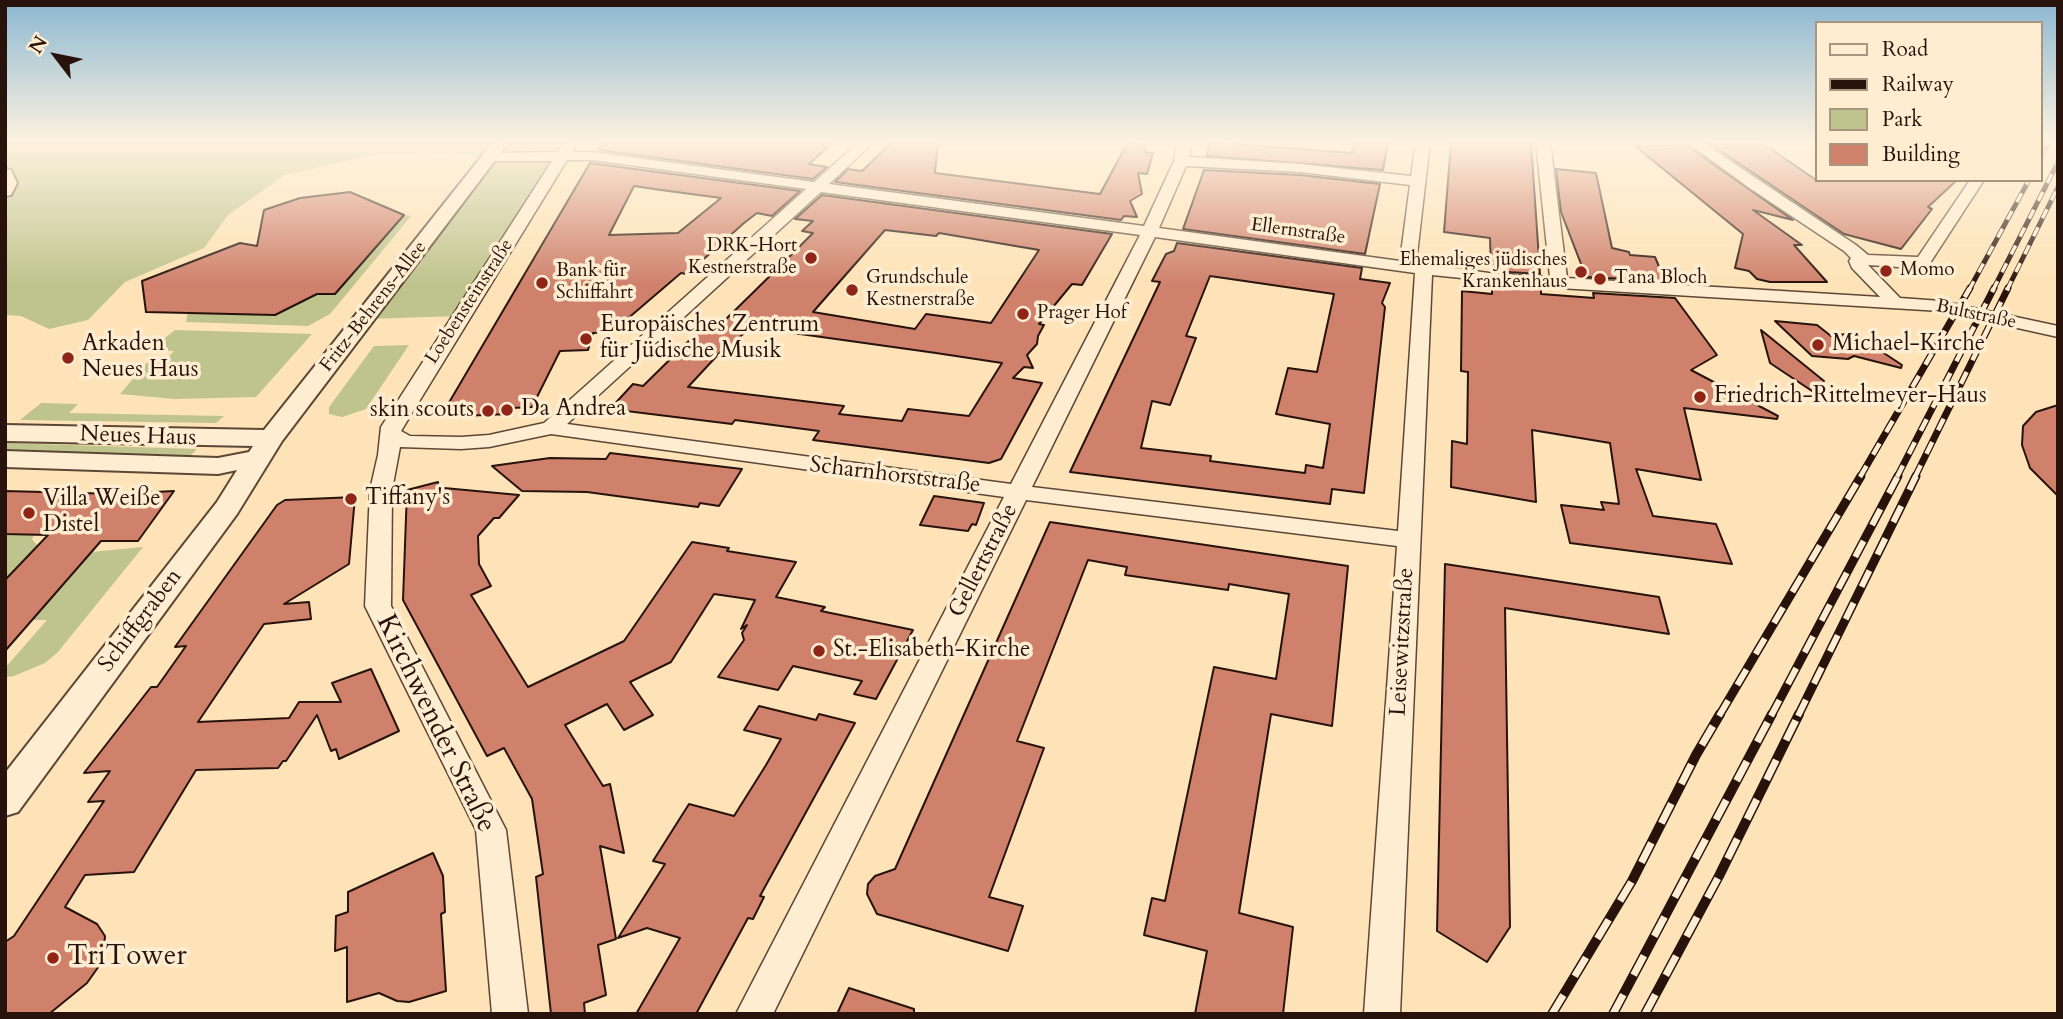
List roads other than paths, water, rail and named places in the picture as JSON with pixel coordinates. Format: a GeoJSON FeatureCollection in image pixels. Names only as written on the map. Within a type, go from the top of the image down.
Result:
{"type":"FeatureCollection","features":[{"type":"Feature","properties":{"kind":"street","name":"Fritz-Behrens-Allee"},"geometry":{"type":"LineString","coordinates":[[263,448],[464,190]]}},
{"type":"Feature","properties":{"kind":"street","name":"Loebensteinstraße"},"geometry":{"type":"LineString","coordinates":[[391,431],[541,190]]}},
{"type":"Feature","properties":{"kind":"street"},"geometry":{"type":"LineString","coordinates":[[551,428],[814,190]]}},
{"type":"Feature","properties":{"kind":"street","name":"Ellernstraße"},"geometry":{"type":"LineString","coordinates":[[835,190],[1415,270],[1559,283],[1895,303]]}},
{"type":"Feature","properties":{"kind":"street","name":"Gellertstraße"},"geometry":{"type":"LineString","coordinates":[[754,1014],[1149,233],[1166,190]]}},
{"type":"Feature","properties":{"kind":"street","name":"Leisewitzstraße"},"geometry":{"type":"LineString","coordinates":[[1381,1014],[1408,540],[1418,190]]}},
{"type":"Feature","properties":{"kind":"street"},"geometry":{"type":"LineString","coordinates":[[1548,190],[1559,283]]}},
{"type":"Feature","properties":{"kind":"street"},"geometry":{"type":"LineString","coordinates":[[1761,190],[1850,248],[1863,260]]}},
{"type":"Feature","properties":{"kind":"street"},"geometry":{"type":"LineString","coordinates":[[1895,303],[1857,261],[1913,263],[1924,260],[1971,190]]}},
{"type":"Feature","properties":{"kind":"street","name":"Bultstraße"},"geometry":{"type":"LineString","coordinates":[[1895,303],[1941,306],[2058,332]]}},
{"type":"Feature","properties":{"kind":"street","name":"Scharnhorststraße"},"geometry":{"type":"LineString","coordinates":[[391,431],[406,442],[461,443],[489,441],[551,428],[1018,492],[1408,540]]}},
{"type":"Feature","properties":{"kind":"street","name":"Kirchwender Straße"},"geometry":{"type":"LineString","coordinates":[[391,431],[381,490],[378,606],[491,830],[510,1014]]}},
{"type":"Feature","properties":{"kind":"street","name":"Neues Haus"},"geometry":{"type":"LineString","coordinates":[[5,433],[207,439],[263,448]]}},
{"type":"Feature","properties":{"kind":"street","name":"Neues Haus"},"geometry":{"type":"LineString","coordinates":[[5,459],[218,466],[263,448]]}},
{"type":"Feature","properties":{"kind":"street","name":"Schiffgraben"},"geometry":{"type":"LineString","coordinates":[[5,801],[227,508],[263,448]]}},
{"type":"Feature","properties":{"kind":"railway"},"geometry":{"type":"LineString","coordinates":[[1969,290],[2024,190]]}},
{"type":"Feature","properties":{"kind":"railway"},"geometry":{"type":"LineString","coordinates":[[1993,290],[2044,190]]}},
{"type":"Feature","properties":{"kind":"railway"},"geometry":{"type":"LineString","coordinates":[[2007,290],[2057,190]]}},
{"type":"Feature","properties":{"kind":"railway"},"geometry":{"type":"LineString","coordinates":[[1860,477],[1970,288]]}},
{"type":"Feature","properties":{"kind":"railway"},"geometry":{"type":"LineString","coordinates":[[1897,477],[1994,288]]}},
{"type":"Feature","properties":{"kind":"railway"},"geometry":{"type":"LineString","coordinates":[[1915,477],[2008,288]]}},
{"type":"Feature","properties":{"kind":"railway"},"geometry":{"type":"LineString","coordinates":[[1719,716],[1861,476]]}},
{"type":"Feature","properties":{"kind":"railway"},"geometry":{"type":"LineString","coordinates":[[1771,716],[1898,476]]}},
{"type":"Feature","properties":{"kind":"railway"},"geometry":{"type":"LineString","coordinates":[[1798,716],[1916,476]]}},
{"type":"Feature","properties":{"kind":"railway"},"geometry":{"type":"LineString","coordinates":[[1552,1014],[1632,881],[1696,755],[1720,714]]}},
{"type":"Feature","properties":{"kind":"railway"},"geometry":{"type":"LineString","coordinates":[[1613,1014],[1772,714]]}},
{"type":"Feature","properties":{"kind":"railway"},"geometry":{"type":"LineString","coordinates":[[1645,1014],[1719,876],[1799,714]]}},
{"type":"Feature","properties":{"kind":"place","name":"DRK-Hort Kestnerstraße"},"geometry":{"type":"Point","coordinates":[811,258]}},
{"type":"Feature","properties":{"kind":"place","name":"Momo"},"geometry":{"type":"Point","coordinates":[1886,271]}},
{"type":"Feature","properties":{"kind":"place","name":"Ehemaliges jüdisches Krankenhaus"},"geometry":{"type":"Point","coordinates":[1581,272]}},
{"type":"Feature","properties":{"kind":"place","name":"Tana Bloch"},"geometry":{"type":"Point","coordinates":[1600,279]}},
{"type":"Feature","properties":{"kind":"place","name":"Bank für Schiffahrt"},"geometry":{"type":"Point","coordinates":[542,283]}},
{"type":"Feature","properties":{"kind":"place","name":"Grundschule Kestnerstraße"},"geometry":{"type":"Point","coordinates":[852,290]}},
{"type":"Feature","properties":{"kind":"place","name":"Prager Hof"},"geometry":{"type":"Point","coordinates":[1023,314]}},
{"type":"Feature","properties":{"kind":"place","name":"Europäisches Zentrum für Jüdische Musik"},"geometry":{"type":"Point","coordinates":[586,339]}},
{"type":"Feature","properties":{"kind":"place","name":"Michael-Kirche"},"geometry":{"type":"Point","coordinates":[1818,345]}},
{"type":"Feature","properties":{"kind":"place","name":"Arkaden Neues Haus"},"geometry":{"type":"Point","coordinates":[68,358]}},
{"type":"Feature","properties":{"kind":"place","name":"Friedrich-Rittelmeyer-Haus"},"geometry":{"type":"Point","coordinates":[1700,397]}},
{"type":"Feature","properties":{"kind":"place","name":"Da Andrea"},"geometry":{"type":"Point","coordinates":[507,410]}},
{"type":"Feature","properties":{"kind":"place","name":"skin scouts"},"geometry":{"type":"Point","coordinates":[488,411]}},
{"type":"Feature","properties":{"kind":"place","name":"Tiffany's"},"geometry":{"type":"Point","coordinates":[351,499]}},
{"type":"Feature","properties":{"kind":"place","name":"Villa Weiße Distel"},"geometry":{"type":"Point","coordinates":[29,513]}},
{"type":"Feature","properties":{"kind":"place","name":"St.-Elisabeth-Kirche"},"geometry":{"type":"Point","coordinates":[819,651]}},
{"type":"Feature","properties":{"kind":"place","name":"TriTower"},"geometry":{"type":"Point","coordinates":[53,958]}}]}
